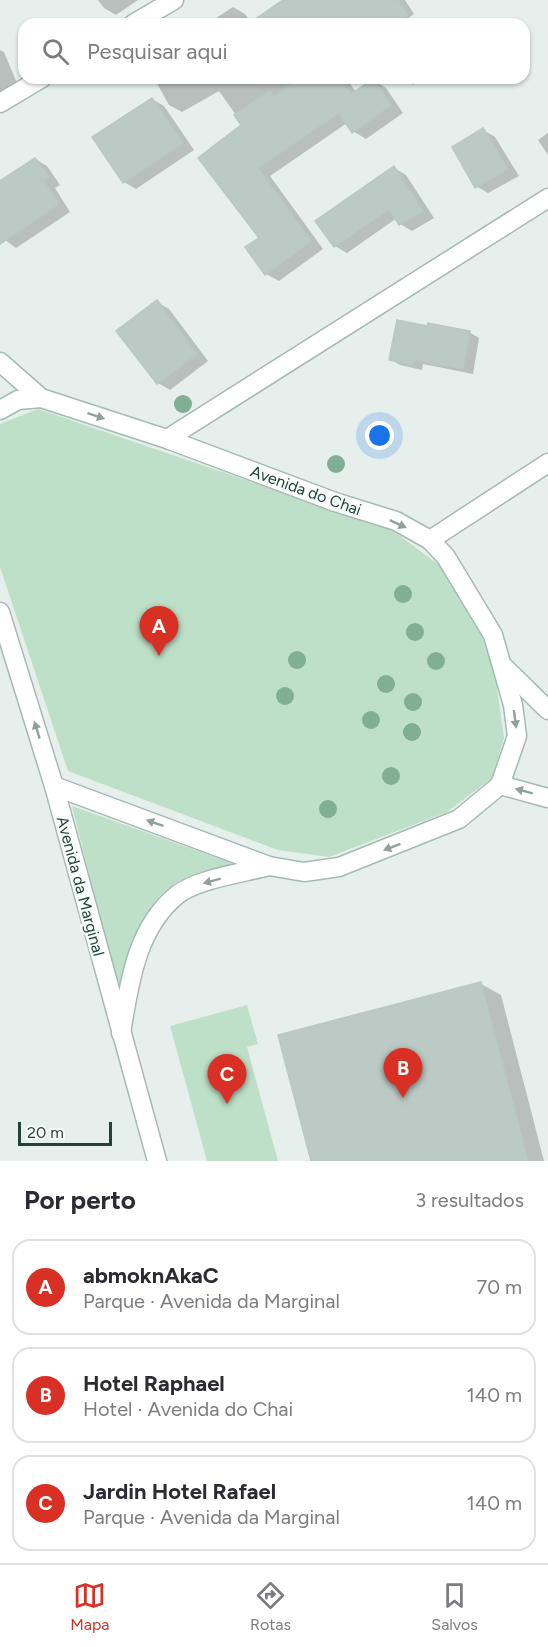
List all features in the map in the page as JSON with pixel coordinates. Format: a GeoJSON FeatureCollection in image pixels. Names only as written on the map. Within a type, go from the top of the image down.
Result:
{"type":"FeatureCollection","features":[{"type":"Feature","properties":{"kind":"main road"},"geometry":{"type":"LineString","coordinates":[[144,18],[174,0]]}},
{"type":"Feature","properties":{"kind":"main road"},"geometry":{"type":"LineString","coordinates":[[0,103],[32,84]]}},
{"type":"Feature","properties":{"kind":"main road"},"geometry":{"type":"LineString","coordinates":[[167,439],[548,198]]}},
{"type":"Feature","properties":{"kind":"main road"},"geometry":{"type":"LineString","coordinates":[[0,362],[41,398]]}},
{"type":"Feature","properties":{"kind":"main road"},"geometry":{"type":"LineString","coordinates":[[0,410],[18,400],[41,398]]}},
{"type":"Feature","properties":{"kind":"main road","name":"Avenida do Chai"},"geometry":{"type":"LineString","coordinates":[[41,398],[167,439],[335,502],[396,521],[430,540],[446,557],[477,606],[493,635],[504,667],[517,736],[500,785]]}},
{"type":"Feature","properties":{"kind":"main road"},"geometry":{"type":"LineString","coordinates":[[430,540],[548,463]]}},
{"type":"Feature","properties":{"kind":"main road","name":"Avenida da Marginal"},"geometry":{"type":"LineString","coordinates":[[0,612],[54,786],[157,1161]]}},
{"type":"Feature","properties":{"kind":"main road","name":"Avenida do Chai"},"geometry":{"type":"LineString","coordinates":[[504,667],[548,710]]}},
{"type":"Feature","properties":{"kind":"main road"},"geometry":{"type":"LineString","coordinates":[[54,786],[269,866],[304,872],[339,867],[459,819],[500,785],[548,798]]}},
{"type":"Feature","properties":{"kind":"main road"},"geometry":{"type":"LineString","coordinates":[[121,1033],[131,972],[144,940],[159,915],[177,895],[195,886],[269,866]]}},
{"type":"Feature","properties":{"kind":"green space"},"geometry":{"type":"Polygon","coordinates":[[[38,409],[392,530],[439,565],[482,634],[494,667],[504,738],[492,778],[447,812],[329,857],[278,850],[68,771],[0,567],[0,424],[38,409]]]}},
{"type":"Feature","properties":{"kind":"green space"},"geometry":{"type":"Polygon","coordinates":[[[72,806],[237,865],[188,877],[173,885],[160,896],[141,925],[118,991],[72,806]]]}},
{"type":"Feature","properties":{"kind":"green space"},"geometry":{"type":"Polygon","coordinates":[[[247,1005],[258,1044],[247,1047],[278,1161],[207,1161],[170,1026],[247,1005]]]}},
{"type":"Feature","properties":{"kind":"building"},"geometry":{"type":"Polygon","coordinates":[[[283,0],[398,0],[408,16],[405,18],[257,18],[283,0]]]}},
{"type":"Feature","properties":{"kind":"building"},"geometry":{"type":"Polygon","coordinates":[[[292,84],[344,84],[351,94],[366,84],[376,84],[391,105],[352,133],[339,113],[258,168],[311,241],[265,275],[245,247],[259,238],[198,158],[241,125],[234,115],[270,91],[274,96],[292,84]]]}},
{"type":"Feature","properties":{"kind":"building"},"geometry":{"type":"Polygon","coordinates":[[[152,98],[183,143],[123,183],[92,137],[152,98]]]}},
{"type":"Feature","properties":{"kind":"building"},"geometry":{"type":"Polygon","coordinates":[[[483,128],[508,169],[475,188],[452,147],[483,128]]]}},
{"type":"Feature","properties":{"kind":"building"},"geometry":{"type":"Polygon","coordinates":[[[35,158],[49,177],[44,181],[59,204],[0,244],[0,181],[35,158]]]}},
{"type":"Feature","properties":{"kind":"building"},"geometry":{"type":"Polygon","coordinates":[[[394,166],[423,211],[399,225],[389,209],[334,247],[315,221],[394,166]]]}},
{"type":"Feature","properties":{"kind":"building"},"geometry":{"type":"Polygon","coordinates":[[[157,300],[197,354],[157,384],[116,331],[157,300]]]}},
{"type":"Feature","properties":{"kind":"building"},"geometry":{"type":"Polygon","coordinates":[[[397,320],[470,331],[463,369],[414,360],[412,365],[389,360],[397,320]]]}},
{"type":"Feature","properties":{"kind":"building"},"geometry":{"type":"Polygon","coordinates":[[[481,982],[528,1161],[311,1161],[278,1035],[481,982]]]}},
{"type":"Feature","properties":{"kind":"place","name":"abmoknAkaC"},"geometry":{"type":"Point","coordinates":[159,656]}},
{"type":"Feature","properties":{"kind":"place","name":"Hotel Raphael"},"geometry":{"type":"Point","coordinates":[403,1098]}},
{"type":"Feature","properties":{"kind":"place","name":"Jardin Hotel Rafael"},"geometry":{"type":"Point","coordinates":[227,1104]}}]}
